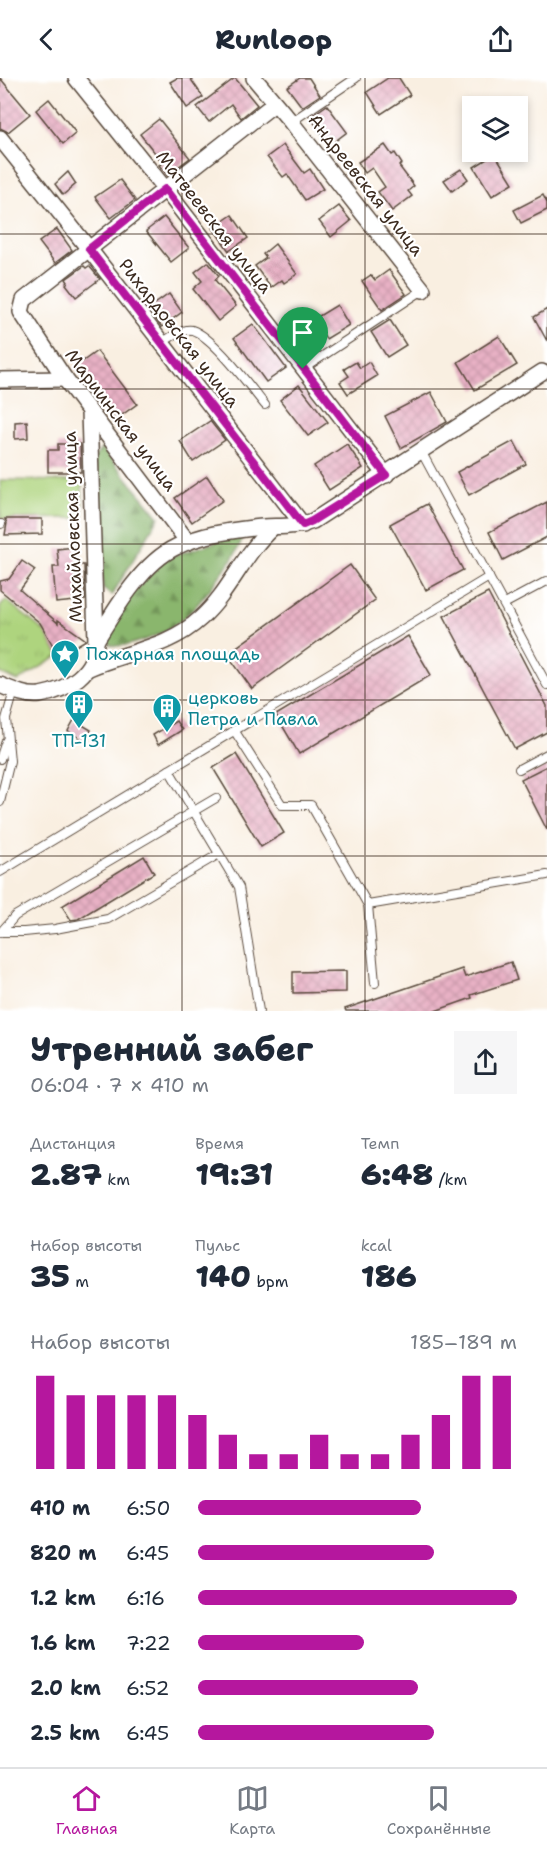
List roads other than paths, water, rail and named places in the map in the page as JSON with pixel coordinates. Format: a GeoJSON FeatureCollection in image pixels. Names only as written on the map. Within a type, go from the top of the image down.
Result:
{"type":"FeatureCollection","features":[{"type":"Feature","properties":{"kind":"street","name":"Матвеевская улица"},"geometry":{"type":"LineString","coordinates":[[76,78],[165,189],[386,475]]}},
{"type":"Feature","properties":{"kind":"street","name":"Андреевская улица"},"geometry":{"type":"LineString","coordinates":[[254,78],[423,290]]}},
{"type":"Feature","properties":{"kind":"street"},"geometry":{"type":"LineString","coordinates":[[89,249],[274,104]]}},
{"type":"Feature","properties":{"kind":"street","name":"Рихардовская улица"},"geometry":{"type":"LineString","coordinates":[[0,138],[303,525]]}},
{"type":"Feature","properties":{"kind":"street","name":"Мариинская улица"},"geometry":{"type":"LineString","coordinates":[[89,249],[24,300],[21,312],[65,380],[188,542]]}},
{"type":"Feature","properties":{"kind":"street"},"geometry":{"type":"LineString","coordinates":[[0,685],[14,691],[40,695],[74,683],[89,668],[94,657],[96,641],[114,612],[142,575],[164,555],[188,542],[241,530],[303,525],[312,521],[545,372]]}},
{"type":"Feature","properties":{"kind":"street"},"geometry":{"type":"LineString","coordinates":[[0,380],[65,380]]}},
{"type":"Feature","properties":{"kind":"street","name":"Михайловская улица"},"geometry":{"type":"LineString","coordinates":[[89,411],[96,641]]}},
{"type":"Feature","properties":{"kind":"street"},"geometry":{"type":"LineString","coordinates":[[89,668],[168,641],[201,619],[219,599],[256,543],[272,528]]}},
{"type":"Feature","properties":{"kind":"lane"},"geometry":{"type":"LineString","coordinates":[[291,122],[356,78]]}},
{"type":"Feature","properties":{"kind":"lane"},"geometry":{"type":"LineString","coordinates":[[303,369],[423,290]]}},
{"type":"Feature","properties":{"kind":"lane"},"geometry":{"type":"LineString","coordinates":[[162,343],[178,334],[192,330],[219,349],[265,405]]}},
{"type":"Feature","properties":{"kind":"lane"},"geometry":{"type":"LineString","coordinates":[[421,451],[547,685]]}},
{"type":"Feature","properties":{"kind":"lane"},"geometry":{"type":"LineString","coordinates":[[0,872],[489,577]]}},
{"type":"Feature","properties":{"kind":"lane"},"geometry":{"type":"LineString","coordinates":[[504,604],[547,581]]}},
{"type":"Feature","properties":{"kind":"lane"},"geometry":{"type":"LineString","coordinates":[[0,802],[10,761],[8,737],[3,721],[14,691]]}},
{"type":"Feature","properties":{"kind":"lane"},"geometry":{"type":"LineString","coordinates":[[234,730],[282,805],[311,805],[368,905],[375,983]]}},
{"type":"Feature","properties":{"kind":"lane"},"geometry":{"type":"LineString","coordinates":[[0,759],[8,737]]}},
{"type":"Feature","properties":{"kind":"lane"},"geometry":{"type":"LineString","coordinates":[[519,769],[547,754]]}},
{"type":"Feature","properties":{"kind":"lane"},"geometry":{"type":"LineString","coordinates":[[169,770],[238,887],[259,1011]]}},
{"type":"Feature","properties":{"kind":"lane"},"geometry":{"type":"LineString","coordinates":[[0,930],[15,916],[216,798]]}},
{"type":"Feature","properties":{"kind":"lane"},"geometry":{"type":"LineString","coordinates":[[0,930],[24,932],[55,929],[108,919],[219,854]]}},
{"type":"Feature","properties":{"kind":"lane"},"geometry":{"type":"LineString","coordinates":[[368,905],[547,874]]}},
{"type":"Feature","properties":{"kind":"place","name":"Пожарная площадь"},"geometry":{"type":"Point","coordinates":[65,680]}},
{"type":"Feature","properties":{"kind":"place","name":"ТП-131"},"geometry":{"type":"Point","coordinates":[79,730]}},
{"type":"Feature","properties":{"kind":"place","name":"церковь Петра и Павла"},"geometry":{"type":"Point","coordinates":[167,734]}}]}
